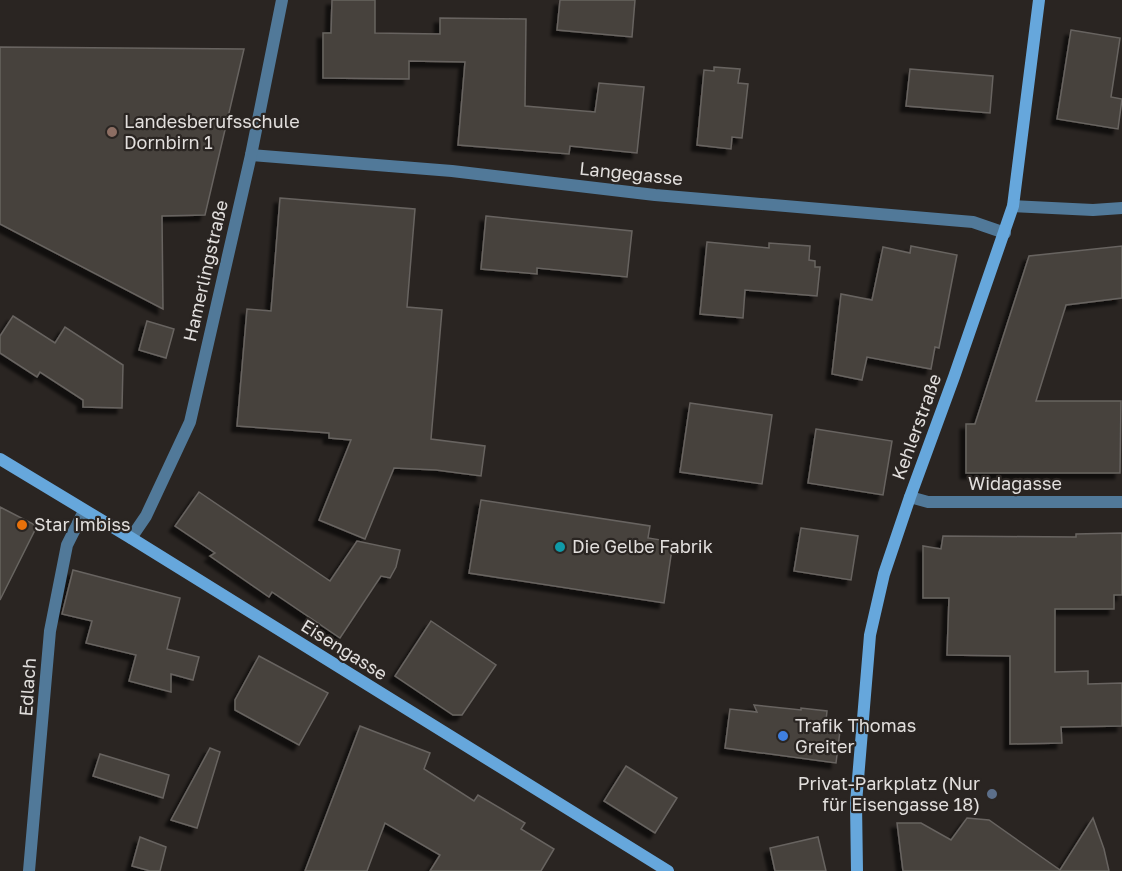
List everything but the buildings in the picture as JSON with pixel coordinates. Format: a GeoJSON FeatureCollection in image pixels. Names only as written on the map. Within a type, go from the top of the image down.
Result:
{"type":"FeatureCollection","features":[{"type":"Feature","properties":{"kind":"street","name":"Hamerlingstraße"},"geometry":{"type":"LineString","coordinates":[[131,538],[146,516],[190,422],[251,155],[282,0]]}},
{"type":"Feature","properties":{"kind":"street","name":"Kehlerstraße"},"geometry":{"type":"LineString","coordinates":[[857,871],[856,803],[870,635],[885,574],[910,497],[1013,206],[1040,0]]}},
{"type":"Feature","properties":{"kind":"street","name":"Langegasse"},"geometry":{"type":"LineString","coordinates":[[251,155],[452,171],[656,195],[973,222],[1005,233]]}},
{"type":"Feature","properties":{"kind":"street"},"geometry":{"type":"LineString","coordinates":[[1013,206],[1093,210],[1122,208]]}},
{"type":"Feature","properties":{"kind":"street","name":"Eisengasse"},"geometry":{"type":"LineString","coordinates":[[0,459],[668,871]]}},
{"type":"Feature","properties":{"kind":"street","name":"Widagasse"},"geometry":{"type":"LineString","coordinates":[[910,497],[928,502],[1122,502]]}},
{"type":"Feature","properties":{"kind":"street","name":"Edlach"},"geometry":{"type":"LineString","coordinates":[[29,871],[50,632],[67,545],[84,512]]}},
{"type":"Feature","properties":{"kind":"place","name":"Landesberufsschule Dornbirn 1"},"geometry":{"type":"Point","coordinates":[112,132]}},
{"type":"Feature","properties":{"kind":"place","name":"Star Imbiss"},"geometry":{"type":"Point","coordinates":[22,525]}},
{"type":"Feature","properties":{"kind":"place","name":"Die Gelbe Fabrik"},"geometry":{"type":"Point","coordinates":[560,547]}},
{"type":"Feature","properties":{"kind":"place","name":"Trafik Thomas Greiter"},"geometry":{"type":"Point","coordinates":[783,736]}},
{"type":"Feature","properties":{"kind":"place","name":"Privat-Parkplatz (Nur für Eisengasse 18)"},"geometry":{"type":"Point","coordinates":[992,794]}}]}
